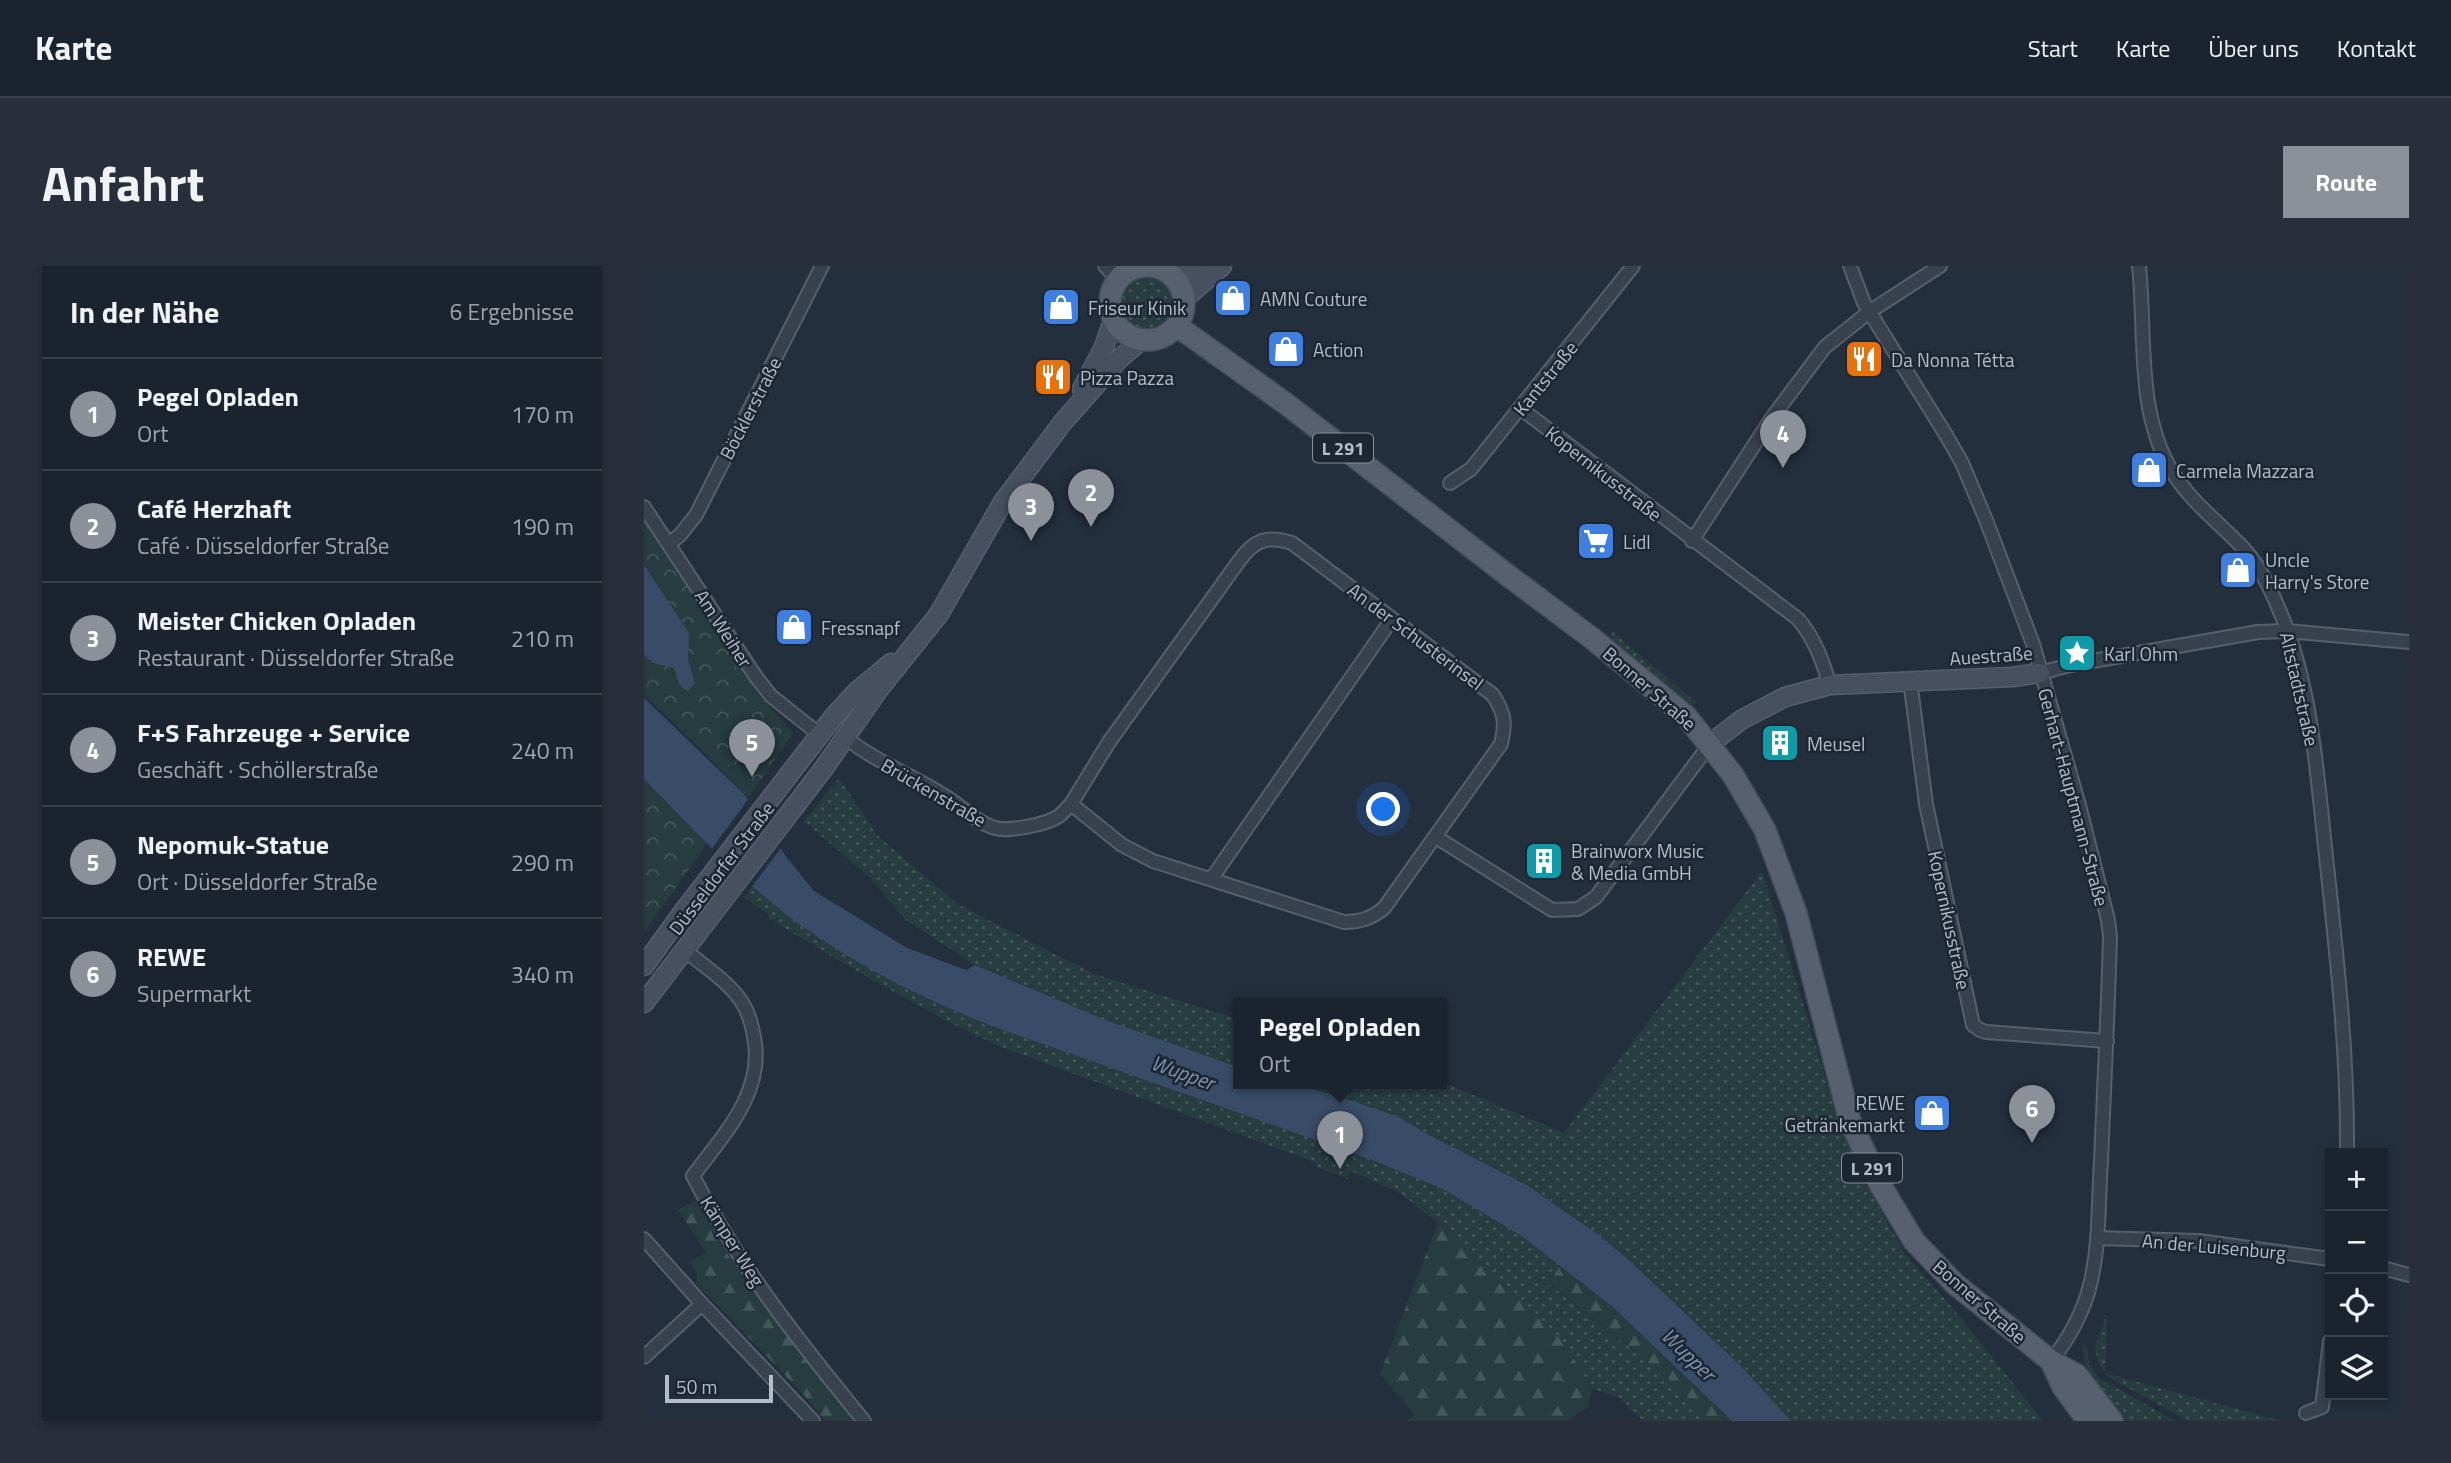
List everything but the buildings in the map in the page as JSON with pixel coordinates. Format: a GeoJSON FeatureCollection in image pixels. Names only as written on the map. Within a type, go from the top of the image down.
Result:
{"type":"FeatureCollection","features":[{"type":"Feature","properties":{"kind":"main road"},"geometry":{"type":"LineString","coordinates":[[1155,266],[1175,279],[1184,300],[1177,326],[1158,339],[1131,337],[1122,330],[1114,318],[1111,305],[1112,292],[1120,271],[1155,266]]}},
{"type":"Feature","properties":{"kind":"main road"},"geometry":{"type":"LineString","coordinates":[[1175,279],[1199,266]]}},
{"type":"Feature","properties":{"kind":"main road"},"geometry":{"type":"LineString","coordinates":[[1184,300],[1222,266]]}},
{"type":"Feature","properties":{"kind":"main road","name":"Düsseldorfer Straße"},"geometry":{"type":"LineString","coordinates":[[1063,422],[1089,378],[1114,318]]}},
{"type":"Feature","properties":{"kind":"main road","name":"Bonner Straße"},"geometry":{"type":"LineString","coordinates":[[1177,326],[1285,403],[1593,639],[1686,716],[1710,744],[1733,775],[1765,830],[1796,913],[1850,1121],[1881,1186],[1914,1241],[1955,1284],[2051,1361],[2077,1375],[2112,1421]]}},
{"type":"Feature","properties":{"kind":"main road","name":"Düsseldorfer Straße"},"geometry":{"type":"LineString","coordinates":[[644,1003],[846,738],[904,656],[922,638],[939,614],[1003,502],[1063,422],[1119,359],[1143,339]]}},
{"type":"Feature","properties":{"kind":"main road","name":"Düsseldorfer Straße"},"geometry":{"type":"LineString","coordinates":[[644,966],[772,795],[856,691],[875,674],[904,656]]}},
{"type":"Feature","properties":{"kind":"main road","name":"Auestraße"},"geometry":{"type":"LineString","coordinates":[[1710,744],[1741,720],[1785,697],[1830,685],[2012,677],[2040,673]]}},
{"type":"Feature","properties":{"kind":"main road"},"geometry":{"type":"LineString","coordinates":[[667,934],[685,950]]}},
{"type":"Feature","properties":{"kind":"main road","name":"Bonner Straße"},"geometry":{"type":"LineString","coordinates":[[2051,1361],[2081,1416]]}},
{"type":"Feature","properties":{"kind":"street","name":"Böcklerstraße"},"geometry":{"type":"LineString","coordinates":[[669,544],[680,536],[696,516],[822,266]]}},
{"type":"Feature","properties":{"kind":"street","name":"Kantstraße"},"geometry":{"type":"LineString","coordinates":[[1450,483],[1471,469],[1633,266]]}},
{"type":"Feature","properties":{"kind":"street","name":"Gerhart-Hauptmann-Straße"},"geometry":{"type":"LineString","coordinates":[[1850,266],[1869,312],[1962,463],[1986,520],[2033,644],[2079,805],[2108,920],[2110,937],[2107,1041],[2097,1238],[2090,1288],[2069,1334],[2051,1361]]}},
{"type":"Feature","properties":{"kind":"street"},"geometry":{"type":"LineString","coordinates":[[1692,541],[1771,419],[1825,347],[1869,312],[1940,266]]}},
{"type":"Feature","properties":{"kind":"street","name":"Altstadtstraße"},"geometry":{"type":"LineString","coordinates":[[2139,266],[2148,389],[2152,417],[2161,448],[2170,468],[2188,493],[2246,552],[2263,578],[2287,631],[2302,685],[2314,741],[2343,1029],[2347,1148]]}},
{"type":"Feature","properties":{"kind":"street","name":"Kopernikusstraße"},"geometry":{"type":"LineString","coordinates":[[1520,408],[1798,619],[1810,633],[1819,651],[1830,685]]}},
{"type":"Feature","properties":{"kind":"street","name":"Am Weiher"},"geometry":{"type":"LineString","coordinates":[[644,507],[771,696],[820,735]]}},
{"type":"Feature","properties":{"kind":"street","name":"An der Schusterinsel"},"geometry":{"type":"LineString","coordinates":[[1071,804],[1110,742],[1249,547],[1263,540],[1280,540],[1292,544],[1493,695],[1502,710],[1505,726],[1501,744],[1436,837]]}},
{"type":"Feature","properties":{"kind":"street"},"geometry":{"type":"LineString","coordinates":[[1212,878],[1392,619]]}},
{"type":"Feature","properties":{"kind":"street","name":"Auestraße"},"geometry":{"type":"LineString","coordinates":[[2040,673],[2070,665],[2258,632],[2287,631],[2409,642]]}},
{"type":"Feature","properties":{"kind":"street","name":"Kopernikusstraße"},"geometry":{"type":"LineString","coordinates":[[1910,680],[1926,804],[1970,1015],[1976,1028],[1986,1032],[2107,1041]]}},
{"type":"Feature","properties":{"kind":"street","name":"Brückenstraße"},"geometry":{"type":"LineString","coordinates":[[846,738],[975,818],[996,828],[1009,829],[1046,821],[1058,817],[1071,804]]}},
{"type":"Feature","properties":{"kind":"street"},"geometry":{"type":"LineString","coordinates":[[1071,804],[1122,845],[1153,860],[1344,922],[1357,922],[1373,917],[1384,908],[1436,837],[1552,910],[1578,909],[1596,897],[1710,744]]}},
{"type":"Feature","properties":{"kind":"street","name":"Kämper Weg"},"geometry":{"type":"LineString","coordinates":[[685,950],[742,1002],[757,1048],[753,1084],[744,1104],[693,1176],[739,1256],[808,1352],[864,1421]]}},
{"type":"Feature","properties":{"kind":"street","name":"An der Luisenburg"},"geometry":{"type":"LineString","coordinates":[[2097,1238],[2199,1241],[2325,1258]]}},
{"type":"Feature","properties":{"kind":"street"},"geometry":{"type":"LineString","coordinates":[[644,1239],[813,1421]]}},
{"type":"Feature","properties":{"kind":"street"},"geometry":{"type":"LineString","coordinates":[[2388,1269],[2409,1275]]}},
{"type":"Feature","properties":{"kind":"street"},"geometry":{"type":"LineString","coordinates":[[644,1357],[702,1304]]}},
{"type":"Feature","properties":{"kind":"street"},"geometry":{"type":"LineString","coordinates":[[2306,1413],[2322,1407],[2325,1382]]}},
{"type":"Feature","properties":{"kind":"green space"},"geometry":{"type":"Polygon","coordinates":[[[1148,277],[1158,279],[1166,285],[1172,293],[1172,313],[1166,321],[1158,327],[1148,329],[1138,327],[1130,321],[1124,313],[1122,303],[1124,293],[1130,285],[1138,279],[1148,277]]]}},
{"type":"Feature","properties":{"kind":"green space"},"geometry":{"type":"Polygon","coordinates":[[[644,516],[755,690],[793,733],[749,797],[644,694],[644,516]]]}},
{"type":"Feature","properties":{"kind":"green space"},"geometry":{"type":"Polygon","coordinates":[[[1612,631],[1696,702],[1691,708],[1652,672],[1609,639],[1612,631]]]}},
{"type":"Feature","properties":{"kind":"green space"},"geometry":{"type":"Polygon","coordinates":[[[839,778],[879,837],[958,904],[1094,974],[1233,1017],[1233,1065],[1108,1021],[975,965],[906,920],[871,879],[804,821],[839,778]]]}},
{"type":"Feature","properties":{"kind":"green space"},"geometry":{"type":"Polygon","coordinates":[[[644,779],[707,844],[644,932],[644,779]]]}},
{"type":"Feature","properties":{"kind":"green space"},"geometry":{"type":"Polygon","coordinates":[[[1762,871],[1838,1118],[1863,1179],[1905,1254],[1955,1311],[2043,1421],[1791,1421],[1744,1369],[1629,1260],[1528,1185],[1399,1117],[1312,1089],[1447,1089],[1447,1084],[1564,1133],[1762,871]]]}},
{"type":"Feature","properties":{"kind":"green space"},"geometry":{"type":"Polygon","coordinates":[[[753,885],[889,979],[932,1001],[992,1026],[1372,1160],[1441,1188],[1523,1237],[1560,1266],[1549,1284],[1668,1378],[1710,1421],[1643,1421],[1621,1399],[1592,1388],[1562,1340],[1438,1223],[1400,1193],[1351,1171],[1348,1179],[1316,1167],[1317,1163],[998,1046],[853,969],[768,918],[769,915],[744,897],[753,885]]]}},
{"type":"Feature","properties":{"kind":"green space"},"geometry":{"type":"Polygon","coordinates":[[[695,1201],[731,1260],[858,1421],[825,1421],[804,1395],[696,1283],[697,1273],[690,1262],[706,1253],[678,1210],[695,1201]]]}},
{"type":"Feature","properties":{"kind":"green space"},"geometry":{"type":"Polygon","coordinates":[[[1438,1223],[1562,1340],[1592,1388],[1588,1407],[1567,1421],[1408,1421],[1414,1414],[1380,1374],[1438,1223]]]}},
{"type":"Feature","properties":{"kind":"green space"},"geometry":{"type":"Polygon","coordinates":[[[1560,1266],[1614,1308],[1732,1421],[1710,1421],[1668,1378],[1549,1283],[1560,1266]]]}},
{"type":"Feature","properties":{"kind":"green space"},"geometry":{"type":"Polygon","coordinates":[[[2105,1318],[2105,1373],[2282,1421],[2188,1421],[2107,1376],[2098,1363],[2095,1347],[2105,1318]]]}},
{"type":"Feature","properties":{"kind":"green space"},"geometry":{"type":"Polygon","coordinates":[[[2082,1345],[2087,1348],[2089,1363],[2099,1378],[2175,1421],[2124,1421],[2088,1374],[2082,1345]]]}},
{"type":"Feature","properties":{"kind":"water"},"geometry":{"type":"Polygon","coordinates":[[[644,565],[689,633],[688,660],[695,683],[688,691],[677,679],[675,668],[653,663],[644,655],[644,565]]]}},
{"type":"Feature","properties":{"kind":"water","name":"Wupper"},"geometry":{"type":"Polygon","coordinates":[[[644,698],[745,795],[787,858],[814,891],[907,948],[966,970],[975,965],[1108,1021],[1233,1065],[1233,1089],[1312,1089],[1344,1098],[1399,1117],[1527,1185],[1596,1233],[1629,1260],[1744,1369],[1791,1421],[1732,1421],[1614,1308],[1523,1237],[1441,1188],[1372,1160],[992,1026],[911,991],[860,963],[787,915],[749,883],[644,779],[644,698]]]}},
{"type":"Feature","properties":{"kind":"pier"},"geometry":{"type":"Polygon","coordinates":[[[750,797],[783,845],[751,888],[710,851],[750,797]]]}},
{"type":"Feature","properties":{"kind":"place","name":"AMN Couture"},"geometry":{"type":"Point","coordinates":[1233,298]}},
{"type":"Feature","properties":{"kind":"place","name":"Friseur Kinik"},"geometry":{"type":"Point","coordinates":[1061,307]}},
{"type":"Feature","properties":{"kind":"place","name":"Action"},"geometry":{"type":"Point","coordinates":[1286,349]}},
{"type":"Feature","properties":{"kind":"place","name":"Da Nonna Tétta"},"geometry":{"type":"Point","coordinates":[1864,359]}},
{"type":"Feature","properties":{"kind":"place","name":"Pizza Pazza"},"geometry":{"type":"Point","coordinates":[1053,377]}},
{"type":"Feature","properties":{"kind":"place","name":"F+S Fahrzeuge + Service"},"geometry":{"type":"Point","coordinates":[1783,468]}},
{"type":"Feature","properties":{"kind":"place","name":"Carmela Mazzara"},"geometry":{"type":"Point","coordinates":[2149,470]}},
{"type":"Feature","properties":{"kind":"place","name":"Café Herzhaft"},"geometry":{"type":"Point","coordinates":[1091,527]}},
{"type":"Feature","properties":{"kind":"place","name":"Meister Chicken Opladen"},"geometry":{"type":"Point","coordinates":[1031,541]}},
{"type":"Feature","properties":{"kind":"place","name":"Lidl"},"geometry":{"type":"Point","coordinates":[1596,541]}},
{"type":"Feature","properties":{"kind":"place","name":"Uncle Harry's Store"},"geometry":{"type":"Point","coordinates":[2238,570]}},
{"type":"Feature","properties":{"kind":"place","name":"Fressnapf"},"geometry":{"type":"Point","coordinates":[794,627]}},
{"type":"Feature","properties":{"kind":"place","name":"Karl Ohm"},"geometry":{"type":"Point","coordinates":[2077,653]}},
{"type":"Feature","properties":{"kind":"place","name":"Meusel"},"geometry":{"type":"Point","coordinates":[1780,743]}},
{"type":"Feature","properties":{"kind":"place","name":"Nepomuk-Statue"},"geometry":{"type":"Point","coordinates":[752,777]}},
{"type":"Feature","properties":{"kind":"place","name":"Brainworx Music & Media GmbH"},"geometry":{"type":"Point","coordinates":[1544,861]}},
{"type":"Feature","properties":{"kind":"place","name":"REWE Getränkemarkt"},"geometry":{"type":"Point","coordinates":[1932,1113]}},
{"type":"Feature","properties":{"kind":"place","name":"REWE"},"geometry":{"type":"Point","coordinates":[2032,1143]}},
{"type":"Feature","properties":{"kind":"place","name":"Pegel Opladen"},"geometry":{"type":"Point","coordinates":[1340,1169]}}]}
